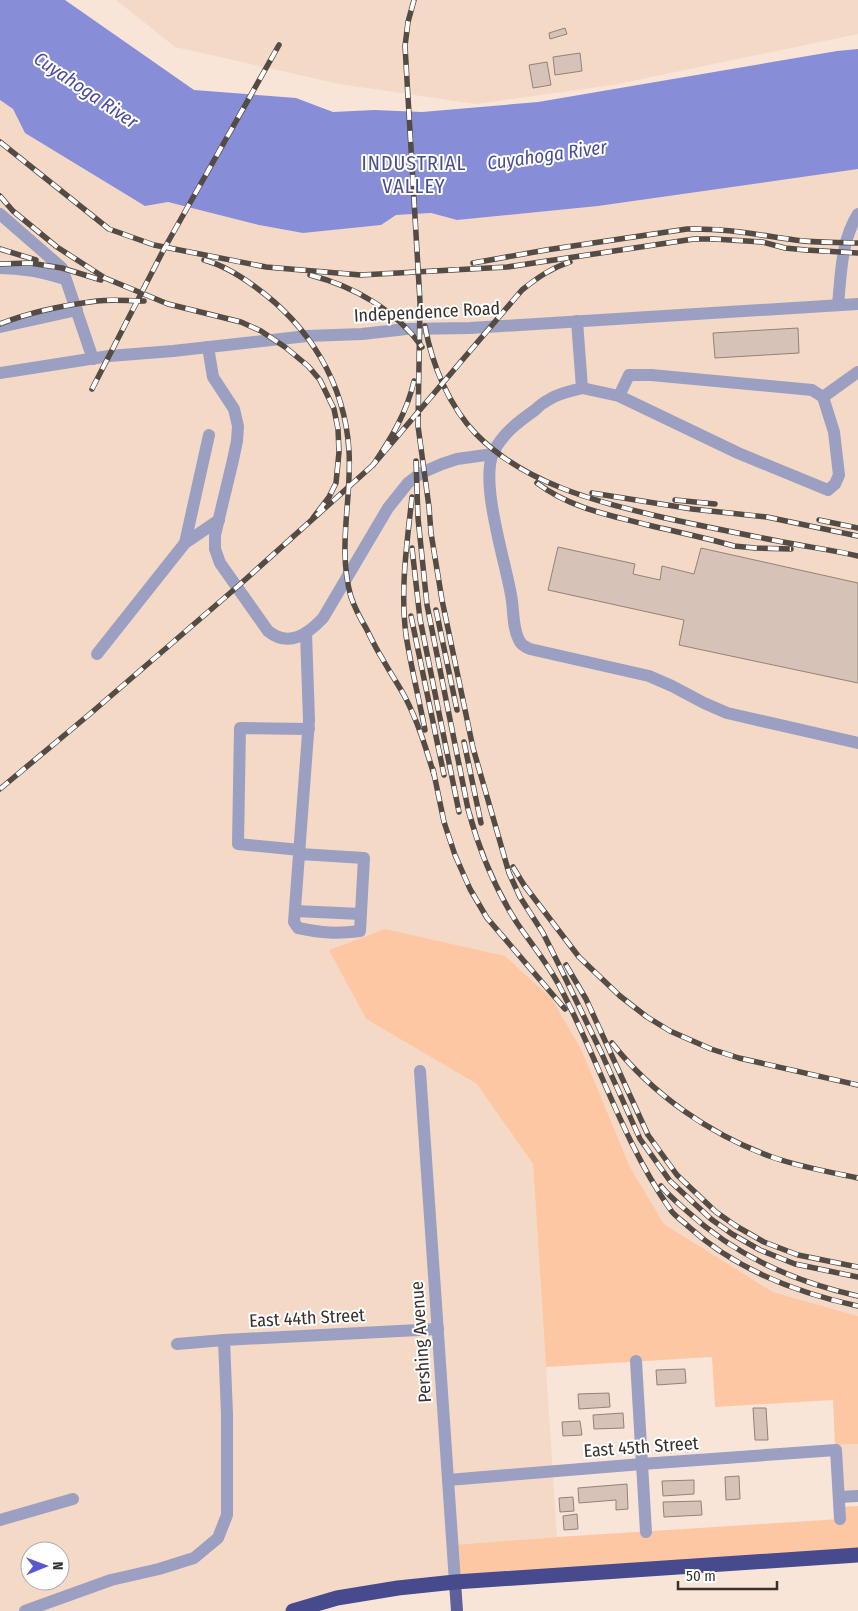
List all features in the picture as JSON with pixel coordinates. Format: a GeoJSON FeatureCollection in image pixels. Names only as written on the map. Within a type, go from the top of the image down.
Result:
{"type":"FeatureCollection","features":[{"type":"Feature","properties":{"kind":"highway"},"geometry":{"type":"LineString","coordinates":[[293,1611],[337,1598],[398,1588],[455,1582],[858,1555]]}},
{"type":"Feature","properties":{"kind":"main road","name":"Pershing Avenue"},"geometry":{"type":"LineString","coordinates":[[455,1582],[457,1611]]}},
{"type":"Feature","properties":{"kind":"street"},"geometry":{"type":"LineString","coordinates":[[0,214],[62,268],[93,359]]}},
{"type":"Feature","properties":{"kind":"street"},"geometry":{"type":"LineString","coordinates":[[838,305],[843,252],[852,223],[858,214]]}},
{"type":"Feature","properties":{"kind":"street"},"geometry":{"type":"LineString","coordinates":[[0,268],[20,268],[44,272],[65,279]]}},
{"type":"Feature","properties":{"kind":"street","name":"Independence Road"},"geometry":{"type":"LineString","coordinates":[[0,373],[93,359],[307,336],[858,304]]}},
{"type":"Feature","properties":{"kind":"street"},"geometry":{"type":"LineString","coordinates":[[0,327],[77,310]]}},
{"type":"Feature","properties":{"kind":"street"},"geometry":{"type":"LineString","coordinates":[[577,321],[582,388]]}},
{"type":"Feature","properties":{"kind":"street"},"geometry":{"type":"LineString","coordinates":[[208,347],[208,358],[213,377],[234,409],[238,426],[235,451],[214,542],[216,556],[268,631],[275,637],[289,639],[298,637],[315,626],[330,607],[388,508],[408,483],[421,473],[442,464],[457,459],[493,454]]}},
{"type":"Feature","properties":{"kind":"street"},"geometry":{"type":"LineString","coordinates":[[823,397],[858,372]]}},
{"type":"Feature","properties":{"kind":"street"},"geometry":{"type":"LineString","coordinates":[[619,396],[629,375],[651,375],[812,390],[823,397],[834,432],[838,475],[835,484],[828,490],[738,453],[619,396],[582,388],[550,398],[512,427],[501,440],[493,454],[490,466],[490,490],[511,594],[516,634],[523,646],[649,676],[727,713],[858,742]]}},
{"type":"Feature","properties":{"kind":"street"},"geometry":{"type":"LineString","coordinates":[[185,543],[209,435]]}},
{"type":"Feature","properties":{"kind":"street"},"geometry":{"type":"LineString","coordinates":[[97,654],[185,543],[219,520]]}},
{"type":"Feature","properties":{"kind":"street"},"geometry":{"type":"LineString","coordinates":[[306,633],[309,729],[300,852],[294,922],[298,928],[323,933],[337,934],[360,931],[364,858],[300,852],[238,844],[240,728],[309,729]]}},
{"type":"Feature","properties":{"kind":"street"},"geometry":{"type":"LineString","coordinates":[[295,911],[361,914]]}},
{"type":"Feature","properties":{"kind":"street","name":"Pershing Avenue"},"geometry":{"type":"LineString","coordinates":[[420,1071],[455,1582]]}},
{"type":"Feature","properties":{"kind":"street","name":"East 44th Street"},"geometry":{"type":"LineString","coordinates":[[177,1344],[438,1329]]}},
{"type":"Feature","properties":{"kind":"street"},"geometry":{"type":"LineString","coordinates":[[25,1611],[112,1580],[159,1569],[194,1558],[218,1538],[227,1515],[227,1414],[224,1340]]}},
{"type":"Feature","properties":{"kind":"street"},"geometry":{"type":"LineString","coordinates":[[636,1361],[646,1532]]}},
{"type":"Feature","properties":{"kind":"street","name":"East 45th Street"},"geometry":{"type":"LineString","coordinates":[[448,1480],[836,1450],[839,1497]]}},
{"type":"Feature","properties":{"kind":"street"},"geometry":{"type":"LineString","coordinates":[[840,1519],[839,1497],[858,1496]]}},
{"type":"Feature","properties":{"kind":"street"},"geometry":{"type":"LineString","coordinates":[[0,1520],[74,1499]]}},
{"type":"Feature","properties":{"kind":"shaded area"},"geometry":{"type":"Polygon","coordinates":[[[116,0],[858,0],[858,34],[613,85],[476,104],[339,84],[175,47],[116,0]]]}},
{"type":"Feature","properties":{"kind":"shaded area"},"geometry":{"type":"Polygon","coordinates":[[[0,100],[13,109],[25,133],[145,206],[168,202],[259,225],[303,233],[381,225],[396,215],[431,213],[457,220],[598,206],[858,169],[858,1316],[773,1292],[664,1224],[630,1167],[582,1051],[330,950],[366,1019],[478,1084],[533,1164],[557,1537],[453,1545],[455,1582],[293,1611],[0,1611],[0,100]]]}},
{"type":"Feature","properties":{"kind":"shaded area"},"geometry":{"type":"Polygon","coordinates":[[[385,929],[505,956],[552,999],[582,1051],[630,1167],[664,1224],[773,1292],[858,1316],[858,1444],[835,1445],[833,1400],[715,1407],[712,1357],[546,1367],[533,1164],[477,1084],[366,1019],[329,950],[385,929]]]}},
{"type":"Feature","properties":{"kind":"shaded area"},"geometry":{"type":"Polygon","coordinates":[[[858,1444],[858,1496],[839,1497],[835,1445],[858,1444]]]}},
{"type":"Feature","properties":{"kind":"shaded area"},"geometry":{"type":"Polygon","coordinates":[[[858,1506],[858,1555],[455,1582],[453,1545],[840,1519],[839,1507],[858,1506]]]}},
{"type":"Feature","properties":{"kind":"water","name":"Cuyahoga River"},"geometry":{"type":"Polygon","coordinates":[[[0,0],[65,0],[194,90],[296,98],[333,112],[374,110],[422,112],[538,102],[858,49],[858,169],[598,206],[457,220],[431,213],[396,215],[381,225],[303,233],[259,225],[168,202],[145,206],[25,133],[13,109],[0,100],[0,0]]]}},
{"type":"Feature","properties":{"kind":"building"},"geometry":{"type":"Polygon","coordinates":[[[565,28],[567,34],[550,39],[549,33],[565,28]]]}},
{"type":"Feature","properties":{"kind":"building"},"geometry":{"type":"Polygon","coordinates":[[[580,53],[582,71],[555,75],[553,57],[580,53]]]}},
{"type":"Feature","properties":{"kind":"building"},"geometry":{"type":"Polygon","coordinates":[[[547,62],[551,85],[533,88],[529,65],[547,62]]]}},
{"type":"Feature","properties":{"kind":"building"},"geometry":{"type":"Polygon","coordinates":[[[798,328],[799,353],[715,358],[713,333],[798,328]]]}},
{"type":"Feature","properties":{"kind":"building"},"geometry":{"type":"Polygon","coordinates":[[[558,547],[635,564],[633,574],[660,580],[662,566],[694,574],[701,548],[858,583],[858,683],[679,645],[684,620],[548,590],[558,547]]]}},
{"type":"Feature","properties":{"kind":"building"},"geometry":{"type":"Polygon","coordinates":[[[685,1369],[686,1383],[657,1385],[656,1370],[685,1369]]]}},
{"type":"Feature","properties":{"kind":"building"},"geometry":{"type":"Polygon","coordinates":[[[609,1393],[610,1407],[579,1409],[578,1394],[609,1393]]]}},
{"type":"Feature","properties":{"kind":"building"},"geometry":{"type":"Polygon","coordinates":[[[753,1408],[766,1408],[768,1440],[755,1440],[753,1408]]]}},
{"type":"Feature","properties":{"kind":"building"},"geometry":{"type":"Polygon","coordinates":[[[623,1413],[624,1428],[594,1429],[593,1415],[623,1413]]]}},
{"type":"Feature","properties":{"kind":"building"},"geometry":{"type":"Polygon","coordinates":[[[580,1421],[582,1435],[563,1436],[562,1422],[580,1421]]]}},
{"type":"Feature","properties":{"kind":"building"},"geometry":{"type":"Polygon","coordinates":[[[739,1476],[740,1499],[726,1500],[725,1477],[739,1476]]]}},
{"type":"Feature","properties":{"kind":"building"},"geometry":{"type":"Polygon","coordinates":[[[694,1480],[694,1494],[663,1496],[662,1481],[694,1480]]]}},
{"type":"Feature","properties":{"kind":"building"},"geometry":{"type":"Polygon","coordinates":[[[627,1484],[628,1509],[616,1510],[616,1500],[579,1503],[578,1488],[627,1484]]]}},
{"type":"Feature","properties":{"kind":"building"},"geometry":{"type":"Polygon","coordinates":[[[573,1497],[574,1511],[560,1512],[559,1498],[573,1497]]]}},
{"type":"Feature","properties":{"kind":"building"},"geometry":{"type":"Polygon","coordinates":[[[701,1501],[702,1515],[664,1517],[663,1502],[701,1501]]]}},
{"type":"Feature","properties":{"kind":"building"},"geometry":{"type":"Polygon","coordinates":[[[577,1514],[578,1529],[564,1530],[563,1516],[577,1514]]]}},
{"type":"Feature","properties":{"kind":"railway"},"geometry":{"type":"LineString","coordinates":[[414,0],[408,22],[405,46],[420,302],[418,426],[431,533],[442,600],[473,748],[509,873],[520,897],[543,933],[558,963],[640,1139],[670,1181],[711,1219],[760,1250],[795,1264],[858,1277]]}},
{"type":"Feature","properties":{"kind":"railway"},"geometry":{"type":"LineString","coordinates":[[92,389],[164,249],[279,45]]}},
{"type":"Feature","properties":{"kind":"railway"},"geometry":{"type":"LineString","coordinates":[[0,142],[109,229],[154,245],[266,267],[361,275],[507,267],[694,239],[762,242],[785,248],[858,253]]}},
{"type":"Feature","properties":{"kind":"railway"},"geometry":{"type":"LineString","coordinates":[[0,196],[13,211],[57,247],[105,278],[168,304],[241,322],[261,331],[285,347],[308,366],[320,380],[334,409],[338,429],[339,452],[336,483],[329,497],[313,518]]}},
{"type":"Feature","properties":{"kind":"railway"},"geometry":{"type":"LineString","coordinates":[[473,263],[687,229],[729,231],[803,241],[858,243]]}},
{"type":"Feature","properties":{"kind":"railway"},"geometry":{"type":"LineString","coordinates":[[0,249],[36,260]]}},
{"type":"Feature","properties":{"kind":"railway"},"geometry":{"type":"LineString","coordinates":[[204,260],[237,274],[274,301],[307,337],[332,379],[346,426],[349,451],[345,560],[351,597],[376,647],[410,706],[434,775]]}},
{"type":"Feature","properties":{"kind":"railway"},"geometry":{"type":"LineString","coordinates":[[414,381],[398,425],[373,465],[522,290],[544,274],[570,262]]}},
{"type":"Feature","properties":{"kind":"railway"},"geometry":{"type":"LineString","coordinates":[[0,264],[30,263],[62,268],[101,280]]}},
{"type":"Feature","properties":{"kind":"railway"},"geometry":{"type":"LineString","coordinates":[[310,275],[342,286],[372,301],[400,322],[422,347]]}},
{"type":"Feature","properties":{"kind":"railway"},"geometry":{"type":"LineString","coordinates":[[0,324],[35,313],[103,300],[144,301]]}},
{"type":"Feature","properties":{"kind":"railway"},"geometry":{"type":"LineString","coordinates":[[425,326],[437,370],[458,411],[476,434],[516,466],[562,488],[611,504],[661,517],[858,556]]}},
{"type":"Feature","properties":{"kind":"railway"},"geometry":{"type":"LineString","coordinates":[[416,461],[418,518],[427,605],[468,809],[482,854],[501,896],[556,980],[575,1016],[638,1156],[672,1212],[707,1242],[747,1267],[790,1286],[835,1301],[858,1306]]}},
{"type":"Feature","properties":{"kind":"railway"},"geometry":{"type":"LineString","coordinates":[[0,789],[237,587],[373,465]]}},
{"type":"Feature","properties":{"kind":"railway"},"geometry":{"type":"LineString","coordinates":[[537,483],[576,505],[619,518],[734,546],[791,549]]}},
{"type":"Feature","properties":{"kind":"railway"},"geometry":{"type":"LineString","coordinates":[[592,493],[692,509],[767,517],[858,536]]}},
{"type":"Feature","properties":{"kind":"railway"},"geometry":{"type":"LineString","coordinates":[[412,497],[405,566],[404,618],[425,730]]}},
{"type":"Feature","properties":{"kind":"railway"},"geometry":{"type":"LineString","coordinates":[[675,500],[715,504]]}},
{"type":"Feature","properties":{"kind":"railway"},"geometry":{"type":"LineString","coordinates":[[819,520],[858,528]]}},
{"type":"Feature","properties":{"kind":"railway"},"geometry":{"type":"LineString","coordinates":[[412,548],[420,619],[459,812]]}},
{"type":"Feature","properties":{"kind":"railway"},"geometry":{"type":"LineString","coordinates":[[436,610],[457,710]]}},
{"type":"Feature","properties":{"kind":"railway"},"geometry":{"type":"LineString","coordinates":[[411,616],[444,775]]}},
{"type":"Feature","properties":{"kind":"railway"},"geometry":{"type":"LineString","coordinates":[[464,742],[481,823]]}},
{"type":"Feature","properties":{"kind":"railway"},"geometry":{"type":"LineString","coordinates":[[433,769],[444,822],[455,855],[470,889],[487,918],[565,1009]]}},
{"type":"Feature","properties":{"kind":"railway"},"geometry":{"type":"LineString","coordinates":[[513,867],[524,885],[579,957],[620,996],[647,1017],[670,1031],[711,1049],[739,1058],[858,1085]]}},
{"type":"Feature","properties":{"kind":"railway"},"geometry":{"type":"LineString","coordinates":[[566,965],[586,999],[648,1135],[677,1175],[716,1212],[764,1242],[798,1255],[858,1267]]}},
{"type":"Feature","properties":{"kind":"railway"},"geometry":{"type":"LineString","coordinates":[[612,1043],[646,1080],[684,1111],[705,1125],[749,1148],[783,1161],[858,1178]]}},
{"type":"Feature","properties":{"kind":"railway"},"geometry":{"type":"LineString","coordinates":[[661,1186],[674,1200],[707,1228],[746,1254],[789,1275],[858,1296]]}},
{"type":"Feature","properties":{"kind":"district","name":"INDUSTRIAL VALLEY"},"geometry":{"type":"Point","coordinates":[414,174]}}]}
